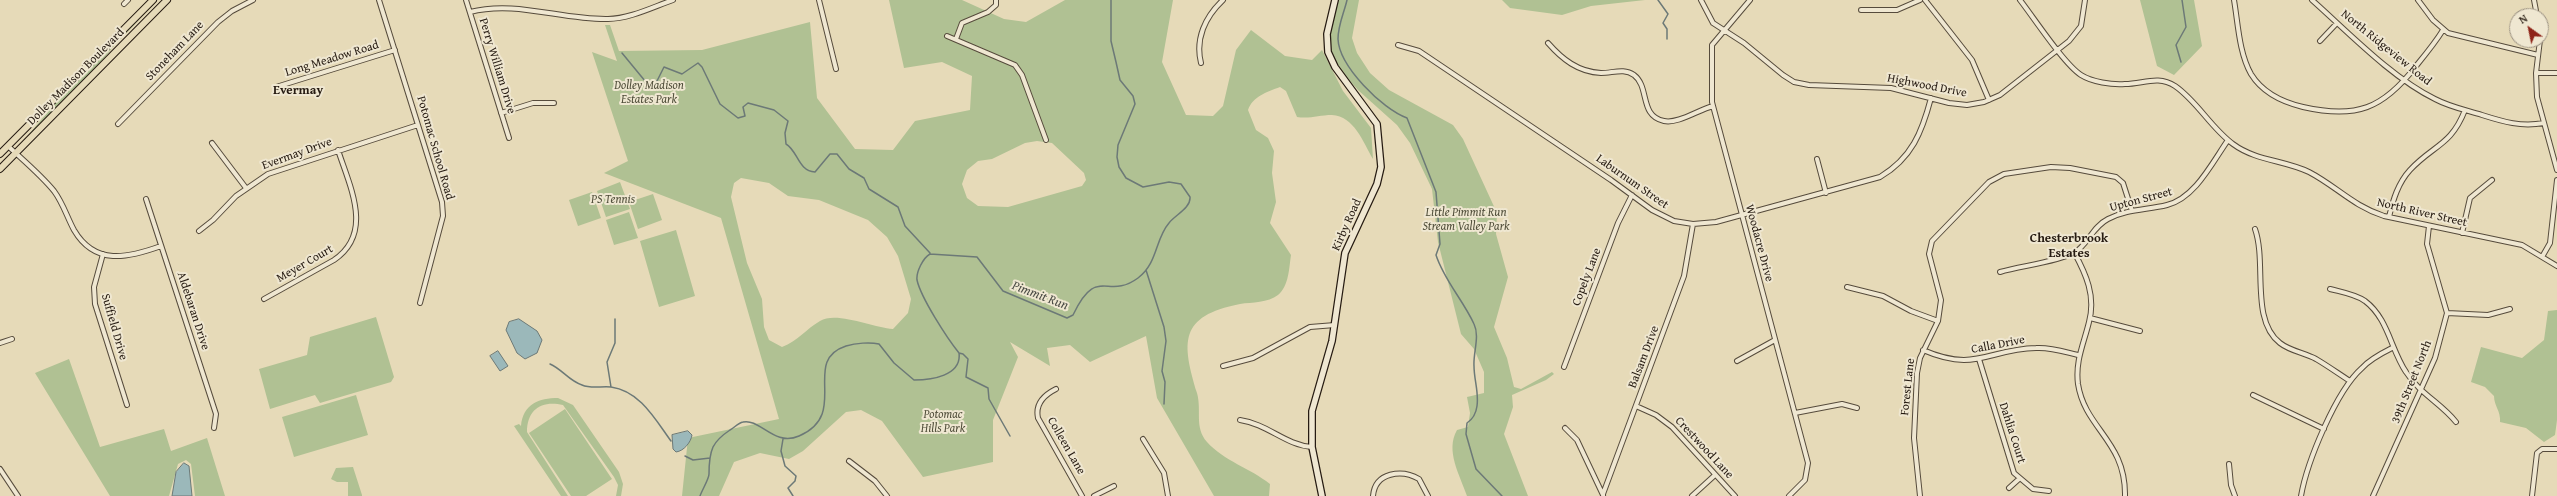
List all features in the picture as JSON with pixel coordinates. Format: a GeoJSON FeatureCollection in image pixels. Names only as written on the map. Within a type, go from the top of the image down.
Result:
{"type":"FeatureCollection","features":[{"type":"Feature","properties":{"kind":"main road","name":"Dolley Madison Boulevard"},"geometry":{"type":"LineString","coordinates":[[0,154],[153,0]]}},
{"type":"Feature","properties":{"kind":"main road","name":"Kirby Road"},"geometry":{"type":"LineString","coordinates":[[1322,496],[1312,447],[1312,411],[1335,325],[1345,253],[1377,184],[1381,161],[1380,136],[1376,121],[1335,67],[1328,52],[1327,31],[1335,0]]}},
{"type":"Feature","properties":{"kind":"main road","name":"Dolley Madison Boulevard"},"geometry":{"type":"LineString","coordinates":[[0,168],[165,1]]}},
{"type":"Feature","properties":{"kind":"street"},"geometry":{"type":"LineString","coordinates":[[124,4],[128,0]]}},
{"type":"Feature","properties":{"kind":"street","name":"Stoneham Lane"},"geometry":{"type":"LineString","coordinates":[[118,124],[218,22],[232,11],[253,0]]}},
{"type":"Feature","properties":{"kind":"street","name":"Potomac School Road"},"geometry":{"type":"LineString","coordinates":[[379,0],[439,192],[443,216],[420,303]]}},
{"type":"Feature","properties":{"kind":"street","name":"Perry William Drive"},"geometry":{"type":"LineString","coordinates":[[466,0],[509,138]]}},
{"type":"Feature","properties":{"kind":"street"},"geometry":{"type":"LineString","coordinates":[[470,12],[487,7],[505,6],[609,20],[672,0]]}},
{"type":"Feature","properties":{"kind":"street"},"geometry":{"type":"LineString","coordinates":[[820,0],[836,69]]}},
{"type":"Feature","properties":{"kind":"street"},"geometry":{"type":"LineString","coordinates":[[956,39],[962,23],[992,10],[996,5],[996,0]]}},
{"type":"Feature","properties":{"kind":"street"},"geometry":{"type":"LineString","coordinates":[[1201,63],[1199,47],[1201,32],[1224,0]]}},
{"type":"Feature","properties":{"kind":"street","name":"Highwood Drive"},"geometry":{"type":"LineString","coordinates":[[1701,0],[1708,18],[1794,82],[1809,85],[1891,88],[1962,105],[1988,100],[2004,92],[2059,50],[2073,38],[2081,26],[2085,0]]}},
{"type":"Feature","properties":{"kind":"street","name":"Woodacre Drive"},"geometry":{"type":"LineString","coordinates":[[1750,0],[1713,42],[1710,51],[1713,106],[1741,216],[1795,413],[1808,470],[1804,482],[1788,496]]}},
{"type":"Feature","properties":{"kind":"street"},"geometry":{"type":"LineString","coordinates":[[1861,10],[1897,10],[1920,0]]}},
{"type":"Feature","properties":{"kind":"street"},"geometry":{"type":"LineString","coordinates":[[1925,0],[1975,64],[1988,100]]}},
{"type":"Feature","properties":{"kind":"street","name":"North River Street"},"geometry":{"type":"LineString","coordinates":[[2020,0],[2077,72],[2093,80],[2122,85],[2154,80],[2171,84],[2180,91],[2228,140],[2257,157],[2306,171],[2355,204],[2389,217],[2525,246],[2557,266]]}},
{"type":"Feature","properties":{"kind":"street"},"geometry":{"type":"LineString","coordinates":[[2234,0],[2245,60],[2257,82],[2269,93],[2287,103],[2336,112],[2356,112],[2389,96],[2406,80],[2443,30]]}},
{"type":"Feature","properties":{"kind":"street","name":"North Ridgeview Road"},"geometry":{"type":"LineString","coordinates":[[2312,0],[2337,23],[2406,80],[2436,100],[2517,125],[2544,122]]}},
{"type":"Feature","properties":{"kind":"street"},"geometry":{"type":"LineString","coordinates":[[2418,0],[2443,30],[2464,38],[2538,55]]}},
{"type":"Feature","properties":{"kind":"street"},"geometry":{"type":"LineString","coordinates":[[2320,41],[2337,23]]}},
{"type":"Feature","properties":{"kind":"street"},"geometry":{"type":"LineString","coordinates":[[947,36],[1001,57],[1018,68],[1046,140]]}},
{"type":"Feature","properties":{"kind":"street"},"geometry":{"type":"LineString","coordinates":[[1548,42],[1565,60],[1582,69],[1600,73],[1623,71],[1634,76],[1640,84],[1648,110],[1660,120],[1677,120],[1691,113],[1713,106]]}},
{"type":"Feature","properties":{"kind":"street","name":"Laburnum Street"},"geometry":{"type":"LineString","coordinates":[[1398,45],[1408,46],[1419,51],[1632,195],[1662,217],[1693,224],[1710,223],[1741,216],[1871,181],[1897,166],[1916,142],[1931,98]]}},
{"type":"Feature","properties":{"kind":"street"},"geometry":{"type":"LineString","coordinates":[[2539,48],[2536,73],[2537,97],[2557,170]]}},
{"type":"Feature","properties":{"kind":"street","name":"Long Meadow Road"},"geometry":{"type":"LineString","coordinates":[[276,87],[395,50]]}},
{"type":"Feature","properties":{"kind":"street"},"geometry":{"type":"LineString","coordinates":[[2536,73],[2557,73]]}},
{"type":"Feature","properties":{"kind":"street"},"geometry":{"type":"LineString","coordinates":[[501,113],[533,103],[554,103]]}},
{"type":"Feature","properties":{"kind":"street"},"geometry":{"type":"LineString","coordinates":[[2389,217],[2397,191],[2405,176],[2417,163],[2450,138],[2465,110]]}},
{"type":"Feature","properties":{"kind":"street","name":"Evermay Drive"},"geometry":{"type":"LineString","coordinates":[[199,231],[246,188],[280,168],[418,125]]}},
{"type":"Feature","properties":{"kind":"street","name":"Upton Street"},"geometry":{"type":"LineString","coordinates":[[2074,252],[2103,222],[2132,211],[2168,205],[2182,199],[2193,189],[2228,140]]}},
{"type":"Feature","properties":{"kind":"street"},"geometry":{"type":"LineString","coordinates":[[212,143],[246,188]]}},
{"type":"Feature","properties":{"kind":"street"},"geometry":{"type":"LineString","coordinates":[[8,146],[54,191],[83,241],[103,254],[128,256],[161,246]]}},
{"type":"Feature","properties":{"kind":"street","name":"Meyer Court"},"geometry":{"type":"LineString","coordinates":[[264,299],[338,257],[353,240],[357,225],[356,208],[338,150]]}},
{"type":"Feature","properties":{"kind":"street"},"geometry":{"type":"LineString","coordinates":[[1817,159],[1826,193]]}},
{"type":"Feature","properties":{"kind":"street","name":"Forest Lane"},"geometry":{"type":"LineString","coordinates":[[1920,496],[1915,452],[1914,420],[1918,365],[1923,350],[1938,320],[1941,300],[1929,254],[1930,245],[1989,182],[1998,176],[2051,167],[2070,168],[2118,178],[2123,183],[2132,211]]}},
{"type":"Feature","properties":{"kind":"street"},"geometry":{"type":"LineString","coordinates":[[2462,232],[2470,198],[2492,180]]}},
{"type":"Feature","properties":{"kind":"street"},"geometry":{"type":"LineString","coordinates":[[2542,257],[2550,243],[2557,180]]}},
{"type":"Feature","properties":{"kind":"street","name":"Copely Lane"},"geometry":{"type":"LineString","coordinates":[[1564,368],[1618,223],[1632,195]]}},
{"type":"Feature","properties":{"kind":"street","name":"Aldebaran Drive"},"geometry":{"type":"LineString","coordinates":[[146,199],[216,414],[214,428]]}},
{"type":"Feature","properties":{"kind":"street","name":"Balsam Drive"},"geometry":{"type":"LineString","coordinates":[[1603,495],[1684,276],[1693,224]]}},
{"type":"Feature","properties":{"kind":"street","name":"39th Street North"},"geometry":{"type":"LineString","coordinates":[[2373,496],[2389,464],[2435,358],[2446,313],[2427,244],[2429,226]]}},
{"type":"Feature","properties":{"kind":"street"},"geometry":{"type":"LineString","coordinates":[[2255,229],[2258,242],[2263,316],[2267,329],[2282,345],[2315,359],[2350,381]]}},
{"type":"Feature","properties":{"kind":"street"},"geometry":{"type":"LineString","coordinates":[[2000,272],[2074,252],[2090,288],[2090,318],[2078,355],[2077,375],[2080,395],[2089,413],[2117,454],[2123,473],[2125,496]]}},
{"type":"Feature","properties":{"kind":"street","name":"Suffield Drive"},"geometry":{"type":"LineString","coordinates":[[103,254],[95,279],[94,300],[127,405]]}},
{"type":"Feature","properties":{"kind":"street"},"geometry":{"type":"LineString","coordinates":[[1847,287],[1883,296],[1911,311],[1938,320]]}},
{"type":"Feature","properties":{"kind":"street"},"geometry":{"type":"LineString","coordinates":[[2330,289],[2365,301],[2384,324],[2392,348],[2406,373],[2420,390],[2456,422]]}},
{"type":"Feature","properties":{"kind":"street"},"geometry":{"type":"LineString","coordinates":[[2446,313],[2488,315],[2510,309]]}},
{"type":"Feature","properties":{"kind":"street"},"geometry":{"type":"LineString","coordinates":[[2090,318],[2140,331]]}},
{"type":"Feature","properties":{"kind":"street"},"geometry":{"type":"LineString","coordinates":[[1223,366],[1253,358],[1310,327],[1335,325]]}},
{"type":"Feature","properties":{"kind":"street"},"geometry":{"type":"LineString","coordinates":[[0,343],[12,339]]}},
{"type":"Feature","properties":{"kind":"street"},"geometry":{"type":"LineString","coordinates":[[1737,361],[1775,340]]}},
{"type":"Feature","properties":{"kind":"street","name":"Calla Drive"},"geometry":{"type":"LineString","coordinates":[[1923,350],[1953,361],[1979,359],[2037,348],[2078,355]]}},
{"type":"Feature","properties":{"kind":"street"},"geometry":{"type":"LineString","coordinates":[[2301,496],[2303,484],[2324,429],[2350,381],[2362,368],[2392,348]]}},
{"type":"Feature","properties":{"kind":"street","name":"Dahlia Court"},"geometry":{"type":"LineString","coordinates":[[1979,359],[2011,467],[2019,479],[2033,489],[2049,492]]}},
{"type":"Feature","properties":{"kind":"street","name":"Colleen Lane"},"geometry":{"type":"LineString","coordinates":[[1056,389],[1042,400],[1037,409],[1038,418],[1082,496]]}},
{"type":"Feature","properties":{"kind":"street"},"geometry":{"type":"LineString","coordinates":[[2253,396],[2324,429]]}},
{"type":"Feature","properties":{"kind":"street"},"geometry":{"type":"LineString","coordinates":[[1795,413],[1842,404],[1857,408]]}},
{"type":"Feature","properties":{"kind":"street","name":"Crestwood Lane"},"geometry":{"type":"LineString","coordinates":[[1636,406],[1666,422],[1735,496]]}},
{"type":"Feature","properties":{"kind":"street"},"geometry":{"type":"LineString","coordinates":[[1240,420],[1265,427],[1293,444],[1312,447]]}},
{"type":"Feature","properties":{"kind":"street"},"geometry":{"type":"LineString","coordinates":[[1565,428],[1575,437],[1603,495]]}},
{"type":"Feature","properties":{"kind":"street"},"geometry":{"type":"LineString","coordinates":[[1143,439],[1164,473],[1168,496]]}},
{"type":"Feature","properties":{"kind":"street"},"geometry":{"type":"LineString","coordinates":[[2532,496],[2537,453],[2545,448],[2557,449]]}},
{"type":"Feature","properties":{"kind":"street"},"geometry":{"type":"LineString","coordinates":[[849,461],[874,481],[887,496]]}},
{"type":"Feature","properties":{"kind":"street"},"geometry":{"type":"LineString","coordinates":[[2229,464],[2231,485],[2235,496]]}},
{"type":"Feature","properties":{"kind":"street"},"geometry":{"type":"LineString","coordinates":[[0,469],[18,496]]}},
{"type":"Feature","properties":{"kind":"street"},"geometry":{"type":"LineString","coordinates":[[1373,496],[1380,482],[1392,474],[1399,473],[1419,479],[1428,496]]}},
{"type":"Feature","properties":{"kind":"street"},"geometry":{"type":"LineString","coordinates":[[1692,496],[1715,475]]}},
{"type":"Feature","properties":{"kind":"street"},"geometry":{"type":"LineString","coordinates":[[2010,488],[2019,479]]}},
{"type":"Feature","properties":{"kind":"street"},"geometry":{"type":"LineString","coordinates":[[1094,496],[1114,486]]}},
{"type":"Feature","properties":{"kind":"green space"},"geometry":{"type":"Polygon","coordinates":[[[889,0],[962,0],[1004,19],[1026,22],[1065,0],[1173,0],[1162,62],[1186,115],[1213,116],[1223,106],[1236,50],[1251,30],[1285,56],[1312,60],[1322,50],[1343,91],[1371,128],[1373,159],[1357,131],[1346,120],[1340,116],[1332,115],[1306,118],[1297,117],[1286,91],[1280,87],[1261,95],[1253,101],[1248,110],[1256,130],[1268,138],[1274,151],[1272,173],[1276,202],[1270,223],[1291,255],[1288,276],[1282,291],[1270,300],[1240,304],[1220,309],[1205,316],[1195,324],[1190,334],[1188,346],[1189,360],[1198,400],[1199,425],[1203,436],[1214,449],[1270,484],[1269,496],[1214,496],[1157,398],[1146,336],[1090,362],[1070,345],[1047,348],[1050,366],[1010,342],[1018,357],[993,420],[993,462],[923,477],[882,421],[861,410],[846,412],[803,451],[789,459],[760,453],[734,462],[719,496],[682,496],[688,438],[779,419],[721,218],[604,173],[628,161],[592,52],[617,61],[605,25],[610,25],[619,51],[702,50],[810,22],[817,98],[855,149],[893,150],[915,121],[970,110],[972,76],[942,62],[904,68],[889,0]],[[1037,141],[1025,143],[992,159],[978,161],[967,170],[962,184],[967,198],[978,206],[1008,207],[1082,186],[1086,180],[1084,173],[1052,143],[1037,141]],[[741,178],[734,183],[731,197],[747,263],[762,299],[764,327],[769,340],[782,347],[793,342],[810,328],[827,318],[845,319],[893,329],[908,313],[911,299],[898,256],[887,237],[868,220],[819,200],[788,196],[769,183],[741,178]]]}},
{"type":"Feature","properties":{"kind":"green space","name":"Little Pimmit Run Stream Valley Park"},"geometry":{"type":"Polygon","coordinates":[[[1338,0],[1359,0],[1352,38],[1357,53],[1370,73],[1389,90],[1453,125],[1463,139],[1497,213],[1496,234],[1508,277],[1494,327],[1507,358],[1514,387],[1521,389],[1552,372],[1554,374],[1546,380],[1512,395],[1513,407],[1504,434],[1528,496],[1467,496],[1453,455],[1454,438],[1457,430],[1468,427],[1470,413],[1467,397],[1484,393],[1484,372],[1474,349],[1461,334],[1438,242],[1432,189],[1410,143],[1397,125],[1359,91],[1338,68],[1331,54],[1330,30],[1338,0]]]}},
{"type":"Feature","properties":{"kind":"green space"},"geometry":{"type":"Polygon","coordinates":[[[1502,0],[1645,0],[1591,6],[1562,15],[1510,8],[1502,0]]]}},
{"type":"Feature","properties":{"kind":"green space"},"geometry":{"type":"Polygon","coordinates":[[[2140,0],[2194,0],[2202,46],[2174,75],[2157,66],[2140,0]]]}},
{"type":"Feature","properties":{"kind":"green space"},"geometry":{"type":"Polygon","coordinates":[[[156,2],[113,47],[96,68],[18,147],[58,100],[156,2]]]}},
{"type":"Feature","properties":{"kind":"green space","name":"PS Tennis"},"geometry":{"type":"Polygon","coordinates":[[[620,182],[630,209],[606,217],[597,191],[620,182]]]}},
{"type":"Feature","properties":{"kind":"green space"},"geometry":{"type":"Polygon","coordinates":[[[592,192],[601,218],[578,226],[569,200],[592,192]]]}},
{"type":"Feature","properties":{"kind":"green space"},"geometry":{"type":"Polygon","coordinates":[[[653,194],[662,220],[638,229],[629,202],[653,194]]]}},
{"type":"Feature","properties":{"kind":"green space"},"geometry":{"type":"Polygon","coordinates":[[[629,212],[638,238],[614,245],[606,220],[629,212]]]}},
{"type":"Feature","properties":{"kind":"green space"},"geometry":{"type":"Polygon","coordinates":[[[676,230],[695,296],[659,307],[640,241],[676,230]]]}},
{"type":"Feature","properties":{"kind":"green space"},"geometry":{"type":"Polygon","coordinates":[[[2557,310],[2557,420],[2555,435],[2544,442],[2526,428],[2500,422],[2494,396],[2485,387],[2471,382],[2481,347],[2522,358],[2544,340],[2548,311],[2557,310]]]}},
{"type":"Feature","properties":{"kind":"green space"},"geometry":{"type":"Polygon","coordinates":[[[376,317],[394,377],[391,382],[320,403],[315,395],[270,409],[259,369],[307,355],[310,337],[376,317]]]}},
{"type":"Feature","properties":{"kind":"green space"},"geometry":{"type":"Polygon","coordinates":[[[69,359],[100,447],[164,429],[171,451],[207,438],[225,496],[195,496],[191,464],[186,460],[178,464],[169,496],[110,496],[35,373],[69,359]]]}},
{"type":"Feature","properties":{"kind":"green space"},"geometry":{"type":"Polygon","coordinates":[[[356,395],[368,435],[294,457],[282,417],[356,395]]]}},
{"type":"Feature","properties":{"kind":"green space"},"geometry":{"type":"Polygon","coordinates":[[[558,398],[573,405],[619,472],[623,484],[621,496],[616,496],[618,485],[614,477],[563,405],[549,404],[542,405],[537,408],[530,417],[527,432],[568,496],[561,496],[514,426],[519,424],[521,426],[522,418],[525,412],[533,404],[544,399],[558,398]]]}},
{"type":"Feature","properties":{"kind":"green space"},"geometry":{"type":"Polygon","coordinates":[[[565,409],[612,479],[586,496],[571,496],[529,433],[565,409]]]}},
{"type":"Feature","properties":{"kind":"green space"},"geometry":{"type":"Polygon","coordinates":[[[353,467],[362,496],[348,496],[348,482],[337,482],[331,479],[336,468],[353,467]]]}},
{"type":"Feature","properties":{"kind":"water"},"geometry":{"type":"Polygon","coordinates":[[[519,319],[537,331],[542,340],[537,353],[525,359],[517,353],[506,330],[509,322],[519,319]]]}},
{"type":"Feature","properties":{"kind":"water"},"geometry":{"type":"Polygon","coordinates":[[[498,351],[508,366],[500,371],[490,356],[498,351]]]}},
{"type":"Feature","properties":{"kind":"water"},"geometry":{"type":"Polygon","coordinates":[[[688,431],[692,435],[687,446],[676,452],[673,449],[672,435],[688,431]]]}},
{"type":"Feature","properties":{"kind":"water"},"geometry":{"type":"Polygon","coordinates":[[[184,463],[189,466],[192,496],[172,496],[176,472],[184,463]]]}},
{"type":"Feature","properties":{"kind":"waterway","name":"Pimmit Run"},"geometry":{"type":"LineString","coordinates":[[700,496],[709,476],[709,464],[713,447],[716,442],[739,423],[749,422],[755,424],[782,438],[799,436],[814,426],[822,415],[825,402],[825,375],[827,363],[833,353],[846,346],[863,343],[879,344],[894,363],[914,380],[936,378],[951,372],[956,367],[959,361],[959,353],[941,328],[919,288],[917,280],[920,266],[930,254],[977,257],[1003,291],[1067,318],[1073,315],[1081,300],[1089,291],[1096,287],[1127,284],[1138,278],[1144,272],[1153,258],[1164,229],[1188,205],[1190,197],[1181,184],[1169,182],[1143,187],[1126,178],[1119,167],[1117,157],[1118,145],[1135,104],[1133,96],[1120,80],[1111,41],[1111,0]]}},
{"type":"Feature","properties":{"kind":"waterway"},"geometry":{"type":"LineString","coordinates":[[1347,0],[1338,34],[1340,50],[1354,73],[1374,96],[1386,106],[1407,118],[1436,192],[1440,244],[1436,255],[1439,264],[1470,315],[1476,329],[1474,366],[1477,406],[1474,416],[1467,423],[1466,434],[1476,469],[1502,496]]}},
{"type":"Feature","properties":{"kind":"waterway"},"geometry":{"type":"LineString","coordinates":[[1658,0],[1668,14],[1663,23],[1667,29],[1667,39]]}},
{"type":"Feature","properties":{"kind":"waterway"},"geometry":{"type":"LineString","coordinates":[[2181,62],[2176,45],[2186,27],[2182,0]]}},
{"type":"Feature","properties":{"kind":"waterway"},"geometry":{"type":"LineString","coordinates":[[622,53],[650,87],[656,83],[664,67],[682,74],[698,63],[702,67],[720,104],[738,118],[745,116],[743,107],[748,103],[774,110],[788,121],[785,133],[786,144],[790,147],[805,168],[809,171],[815,172],[830,154],[837,154],[849,169],[864,178],[869,189],[898,207],[905,226],[930,253]]}},
{"type":"Feature","properties":{"kind":"waterway"},"geometry":{"type":"LineString","coordinates":[[1146,270],[1164,327],[1166,341],[1162,371],[1165,382],[1164,404]]}},
{"type":"Feature","properties":{"kind":"waterway"},"geometry":{"type":"LineString","coordinates":[[615,319],[615,343],[607,362],[611,387],[630,394],[639,400],[653,415],[671,441]]}},
{"type":"Feature","properties":{"kind":"waterway"},"geometry":{"type":"LineString","coordinates":[[959,353],[963,354],[968,359],[966,377],[988,388],[989,399],[1010,436]]}},
{"type":"Feature","properties":{"kind":"waterway"},"geometry":{"type":"LineString","coordinates":[[550,364],[573,381],[582,385],[592,387],[611,387]]}},
{"type":"Feature","properties":{"kind":"waterway"},"geometry":{"type":"LineString","coordinates":[[783,439],[781,451],[785,466],[796,476],[795,481],[788,488],[793,496]]}},
{"type":"Feature","properties":{"kind":"waterway"},"geometry":{"type":"LineString","coordinates":[[685,456],[693,460],[710,458]]}},
{"type":"Feature","properties":{"kind":"district","name":"Evermay"},"geometry":{"type":"Point","coordinates":[298,91]}},
{"type":"Feature","properties":{"kind":"district","name":"Chesterbrook Estates"},"geometry":{"type":"Point","coordinates":[2069,246]}},
{"type":"Feature","properties":{"kind":"park label","name":"Dolley Madison Estates Park"},"geometry":{"type":"Point","coordinates":[649,93]}},
{"type":"Feature","properties":{"kind":"park label","name":"Potomac Hills Park"},"geometry":{"type":"Point","coordinates":[943,422]}}]}
